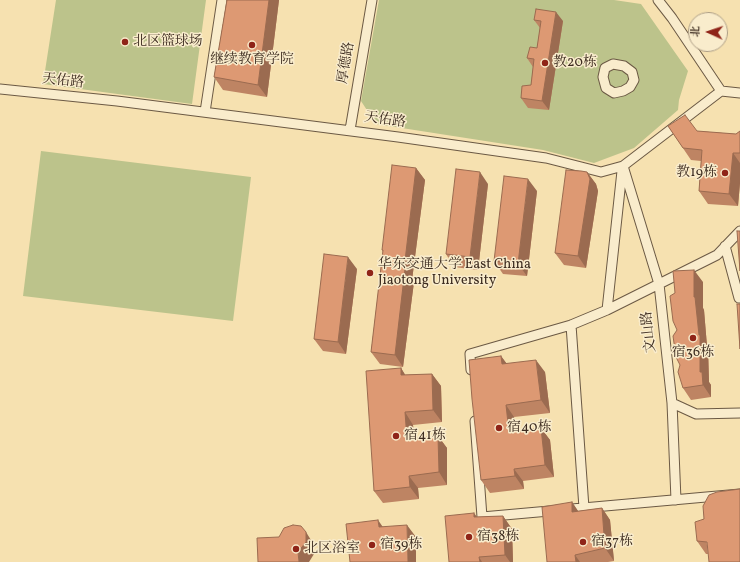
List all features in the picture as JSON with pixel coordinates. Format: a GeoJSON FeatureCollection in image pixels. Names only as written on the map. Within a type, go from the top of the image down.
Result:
{"type":"FeatureCollection","features":[{"type":"Feature","properties":{"kind":"street"},"geometry":{"type":"LineString","coordinates":[[205,112],[222,0]]}},
{"type":"Feature","properties":{"kind":"street","name":"厚德路"},"geometry":{"type":"LineString","coordinates":[[350,130],[372,0]]}},
{"type":"Feature","properties":{"kind":"street"},"geometry":{"type":"LineString","coordinates":[[658,0],[672,18],[721,92],[740,93]]}},
{"type":"Feature","properties":{"kind":"street","name":"天佑路"},"geometry":{"type":"LineString","coordinates":[[0,89],[350,130],[546,158],[601,172],[623,166],[721,92]]}},
{"type":"Feature","properties":{"kind":"street"},"geometry":{"type":"LineString","coordinates":[[607,310],[623,166]]}},
{"type":"Feature","properties":{"kind":"street","name":"文山路"},"geometry":{"type":"LineString","coordinates":[[623,166],[659,284],[672,403],[676,500]]}},
{"type":"Feature","properties":{"kind":"street"},"geometry":{"type":"LineString","coordinates":[[471,377],[470,354],[571,325],[607,310],[717,255],[740,232]]}},
{"type":"Feature","properties":{"kind":"street"},"geometry":{"type":"LineString","coordinates":[[725,246],[740,301]]}},
{"type":"Feature","properties":{"kind":"street"},"geometry":{"type":"LineString","coordinates":[[571,325],[584,508]]}},
{"type":"Feature","properties":{"kind":"street"},"geometry":{"type":"LineString","coordinates":[[672,403],[696,414],[740,413]]}},
{"type":"Feature","properties":{"kind":"street"},"geometry":{"type":"LineString","coordinates":[[474,408],[482,517],[740,494]]}},
{"type":"Feature","properties":{"kind":"green space","name":"北区篮球场"},"geometry":{"type":"Polygon","coordinates":[[[56,0],[206,0],[192,104],[43,84],[56,0]]]}},
{"type":"Feature","properties":{"kind":"green space"},"geometry":{"type":"Polygon","coordinates":[[[379,0],[614,0],[641,4],[688,71],[679,100],[678,110],[634,148],[594,163],[543,150],[376,124],[361,101],[379,0]]]}},
{"type":"Feature","properties":{"kind":"green space"},"geometry":{"type":"Polygon","coordinates":[[[41,151],[251,177],[233,321],[23,296],[41,151]]]}},
{"type":"Feature","properties":{"kind":"building","name":"继续教育学院"},"geometry":{"type":"Polygon","coordinates":[[[227,0],[269,0],[258,85],[214,77],[227,0]]]}},
{"type":"Feature","properties":{"kind":"building"},"geometry":{"type":"Polygon","coordinates":[[[536,9],[556,12],[542,101],[521,98],[522,86],[531,85],[534,59],[527,58],[530,47],[537,48],[541,21],[534,20],[536,9]]]}},
{"type":"Feature","properties":{"kind":"building","name":"教19栋"},"geometry":{"type":"Polygon","coordinates":[[[685,115],[697,131],[736,134],[740,131],[740,153],[733,153],[729,194],[699,191],[702,150],[683,148],[668,126],[685,115]]]}},
{"type":"Feature","properties":{"kind":"building"},"geometry":{"type":"Polygon","coordinates":[[[392,165],[416,168],[395,355],[371,352],[392,165]]]}},
{"type":"Feature","properties":{"kind":"building"},"geometry":{"type":"Polygon","coordinates":[[[456,169],[480,172],[470,257],[446,254],[456,169]]]}},
{"type":"Feature","properties":{"kind":"building"},"geometry":{"type":"Polygon","coordinates":[[[566,170],[587,172],[590,179],[578,256],[555,253],[566,170]]]}},
{"type":"Feature","properties":{"kind":"building"},"geometry":{"type":"Polygon","coordinates":[[[504,176],[528,179],[518,264],[494,261],[504,176]]]}},
{"type":"Feature","properties":{"kind":"building"},"geometry":{"type":"Polygon","coordinates":[[[737,231],[740,231],[740,271],[737,231]]]}},
{"type":"Feature","properties":{"kind":"building"},"geometry":{"type":"Polygon","coordinates":[[[324,254],[348,257],[338,342],[314,339],[324,254]]]}},
{"type":"Feature","properties":{"kind":"building"},"geometry":{"type":"Polygon","coordinates":[[[694,270],[694,297],[700,335],[700,372],[702,372],[703,385],[683,388],[678,372],[680,365],[676,357],[673,336],[677,330],[673,321],[670,296],[675,293],[673,271],[694,270]]]}},
{"type":"Feature","properties":{"kind":"building"},"geometry":{"type":"Polygon","coordinates":[[[737,304],[740,304],[740,349],[737,304]]]}},
{"type":"Feature","properties":{"kind":"building","name":"宿40栋"},"geometry":{"type":"Polygon","coordinates":[[[501,356],[502,364],[536,360],[541,400],[506,405],[509,432],[541,428],[545,465],[514,469],[515,476],[481,480],[469,360],[501,356]]]}},
{"type":"Feature","properties":{"kind":"building","name":"宿41栋"},"geometry":{"type":"Polygon","coordinates":[[[401,368],[401,375],[432,374],[433,410],[405,412],[407,439],[438,436],[439,472],[409,476],[410,487],[374,491],[366,371],[401,368]]]}},
{"type":"Feature","properties":{"kind":"building"},"geometry":{"type":"Polygon","coordinates":[[[740,489],[740,562],[709,562],[707,542],[697,541],[695,522],[704,519],[703,506],[709,495],[717,492],[740,489]]]}},
{"type":"Feature","properties":{"kind":"building"},"geometry":{"type":"Polygon","coordinates":[[[572,502],[572,512],[602,508],[605,548],[575,555],[576,562],[547,562],[542,507],[572,502]]]}},
{"type":"Feature","properties":{"kind":"building"},"geometry":{"type":"Polygon","coordinates":[[[474,513],[474,517],[503,516],[505,555],[479,557],[480,562],[449,562],[445,516],[474,513]]]}},
{"type":"Feature","properties":{"kind":"building"},"geometry":{"type":"Polygon","coordinates":[[[378,520],[379,527],[407,525],[408,562],[350,562],[346,524],[378,520]]]}},
{"type":"Feature","properties":{"kind":"building"},"geometry":{"type":"Polygon","coordinates":[[[293,525],[301,526],[306,532],[306,542],[298,552],[299,562],[258,562],[257,538],[279,537],[284,528],[293,525]]]}},
{"type":"Feature","properties":{"kind":"place","name":"北区篮球场"},"geometry":{"type":"Point","coordinates":[125,42]}},
{"type":"Feature","properties":{"kind":"place","name":"继续教育学院"},"geometry":{"type":"Point","coordinates":[252,45]}},
{"type":"Feature","properties":{"kind":"place","name":"教20栋"},"geometry":{"type":"Point","coordinates":[545,63]}},
{"type":"Feature","properties":{"kind":"place","name":"教19栋"},"geometry":{"type":"Point","coordinates":[725,173]}},
{"type":"Feature","properties":{"kind":"place","name":"华东交通大学 East China Jiaotong University"},"geometry":{"type":"Point","coordinates":[370,273]}},
{"type":"Feature","properties":{"kind":"place","name":"宿36栋"},"geometry":{"type":"Point","coordinates":[693,338]}},
{"type":"Feature","properties":{"kind":"place","name":"宿40栋"},"geometry":{"type":"Point","coordinates":[499,428]}},
{"type":"Feature","properties":{"kind":"place","name":"宿41栋"},"geometry":{"type":"Point","coordinates":[396,436]}},
{"type":"Feature","properties":{"kind":"place","name":"宿38栋"},"geometry":{"type":"Point","coordinates":[469,537]}},
{"type":"Feature","properties":{"kind":"place","name":"宿37栋"},"geometry":{"type":"Point","coordinates":[583,542]}},
{"type":"Feature","properties":{"kind":"place","name":"宿39栋"},"geometry":{"type":"Point","coordinates":[372,545]}},
{"type":"Feature","properties":{"kind":"place","name":"北区浴室"},"geometry":{"type":"Point","coordinates":[296,549]}}]}
